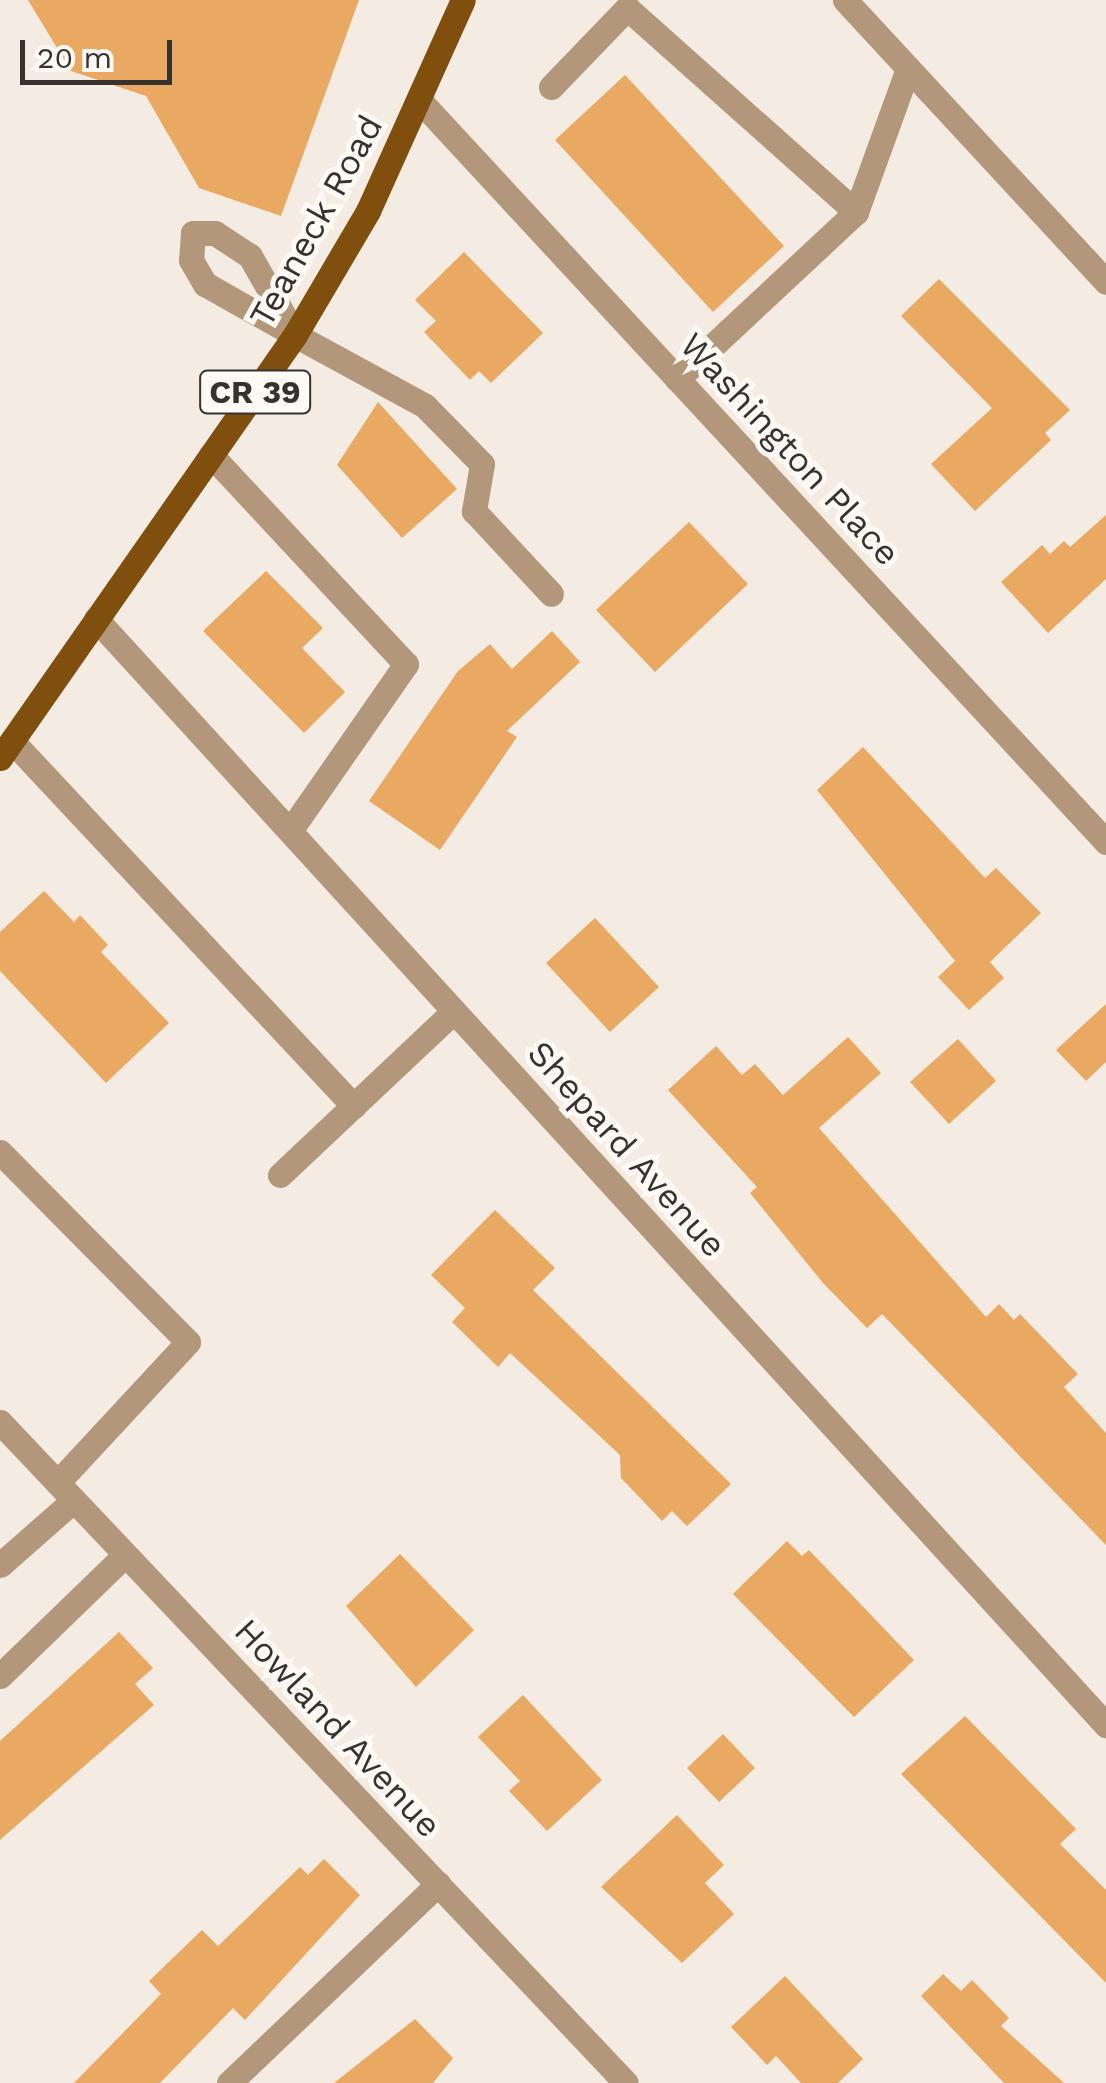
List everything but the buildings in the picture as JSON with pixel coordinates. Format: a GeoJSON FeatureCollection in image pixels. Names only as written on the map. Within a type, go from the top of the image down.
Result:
{"type":"FeatureCollection","features":[{"type":"Feature","properties":{"kind":"main road","name":"Teaneck Road"},"geometry":{"type":"LineString","coordinates":[[6,749],[295,335],[422,104],[463,0]]}},
{"type":"Feature","properties":{"kind":"street"},"geometry":{"type":"LineString","coordinates":[[845,0],[1106,282]]}},
{"type":"Feature","properties":{"kind":"street"},"geometry":{"type":"LineString","coordinates":[[551,87],[627,8],[856,212]]}},
{"type":"Feature","properties":{"kind":"street"},"geometry":{"type":"LineString","coordinates":[[677,379],[856,212],[908,68]]}},
{"type":"Feature","properties":{"kind":"street","name":"Washington Place"},"geometry":{"type":"LineString","coordinates":[[422,104],[1106,842]]}},
{"type":"Feature","properties":{"kind":"street"},"geometry":{"type":"LineString","coordinates":[[295,335],[425,406],[482,464],[474,511],[551,594]]}},
{"type":"Feature","properties":{"kind":"street"},"geometry":{"type":"LineString","coordinates":[[211,455],[406,664],[290,831]]}},
{"type":"Feature","properties":{"kind":"street","name":"Shepard Avenue"},"geometry":{"type":"LineString","coordinates":[[96,620],[1106,1724]]}},
{"type":"Feature","properties":{"kind":"street"},"geometry":{"type":"LineString","coordinates":[[6,749],[354,1106]]}},
{"type":"Feature","properties":{"kind":"street"},"geometry":{"type":"LineString","coordinates":[[280,1175],[454,1011]]}},
{"type":"Feature","properties":{"kind":"street"},"geometry":{"type":"LineString","coordinates":[[0,1152],[188,1342],[0,1565]]}},
{"type":"Feature","properties":{"kind":"street","name":"Howland Avenue"},"geometry":{"type":"LineString","coordinates":[[0,1422],[626,2083]]}},
{"type":"Feature","properties":{"kind":"street"},"geometry":{"type":"LineString","coordinates":[[0,1676],[126,1555]]}},
{"type":"Feature","properties":{"kind":"street"},"geometry":{"type":"LineString","coordinates":[[229,2083],[438,1884]]}}]}
